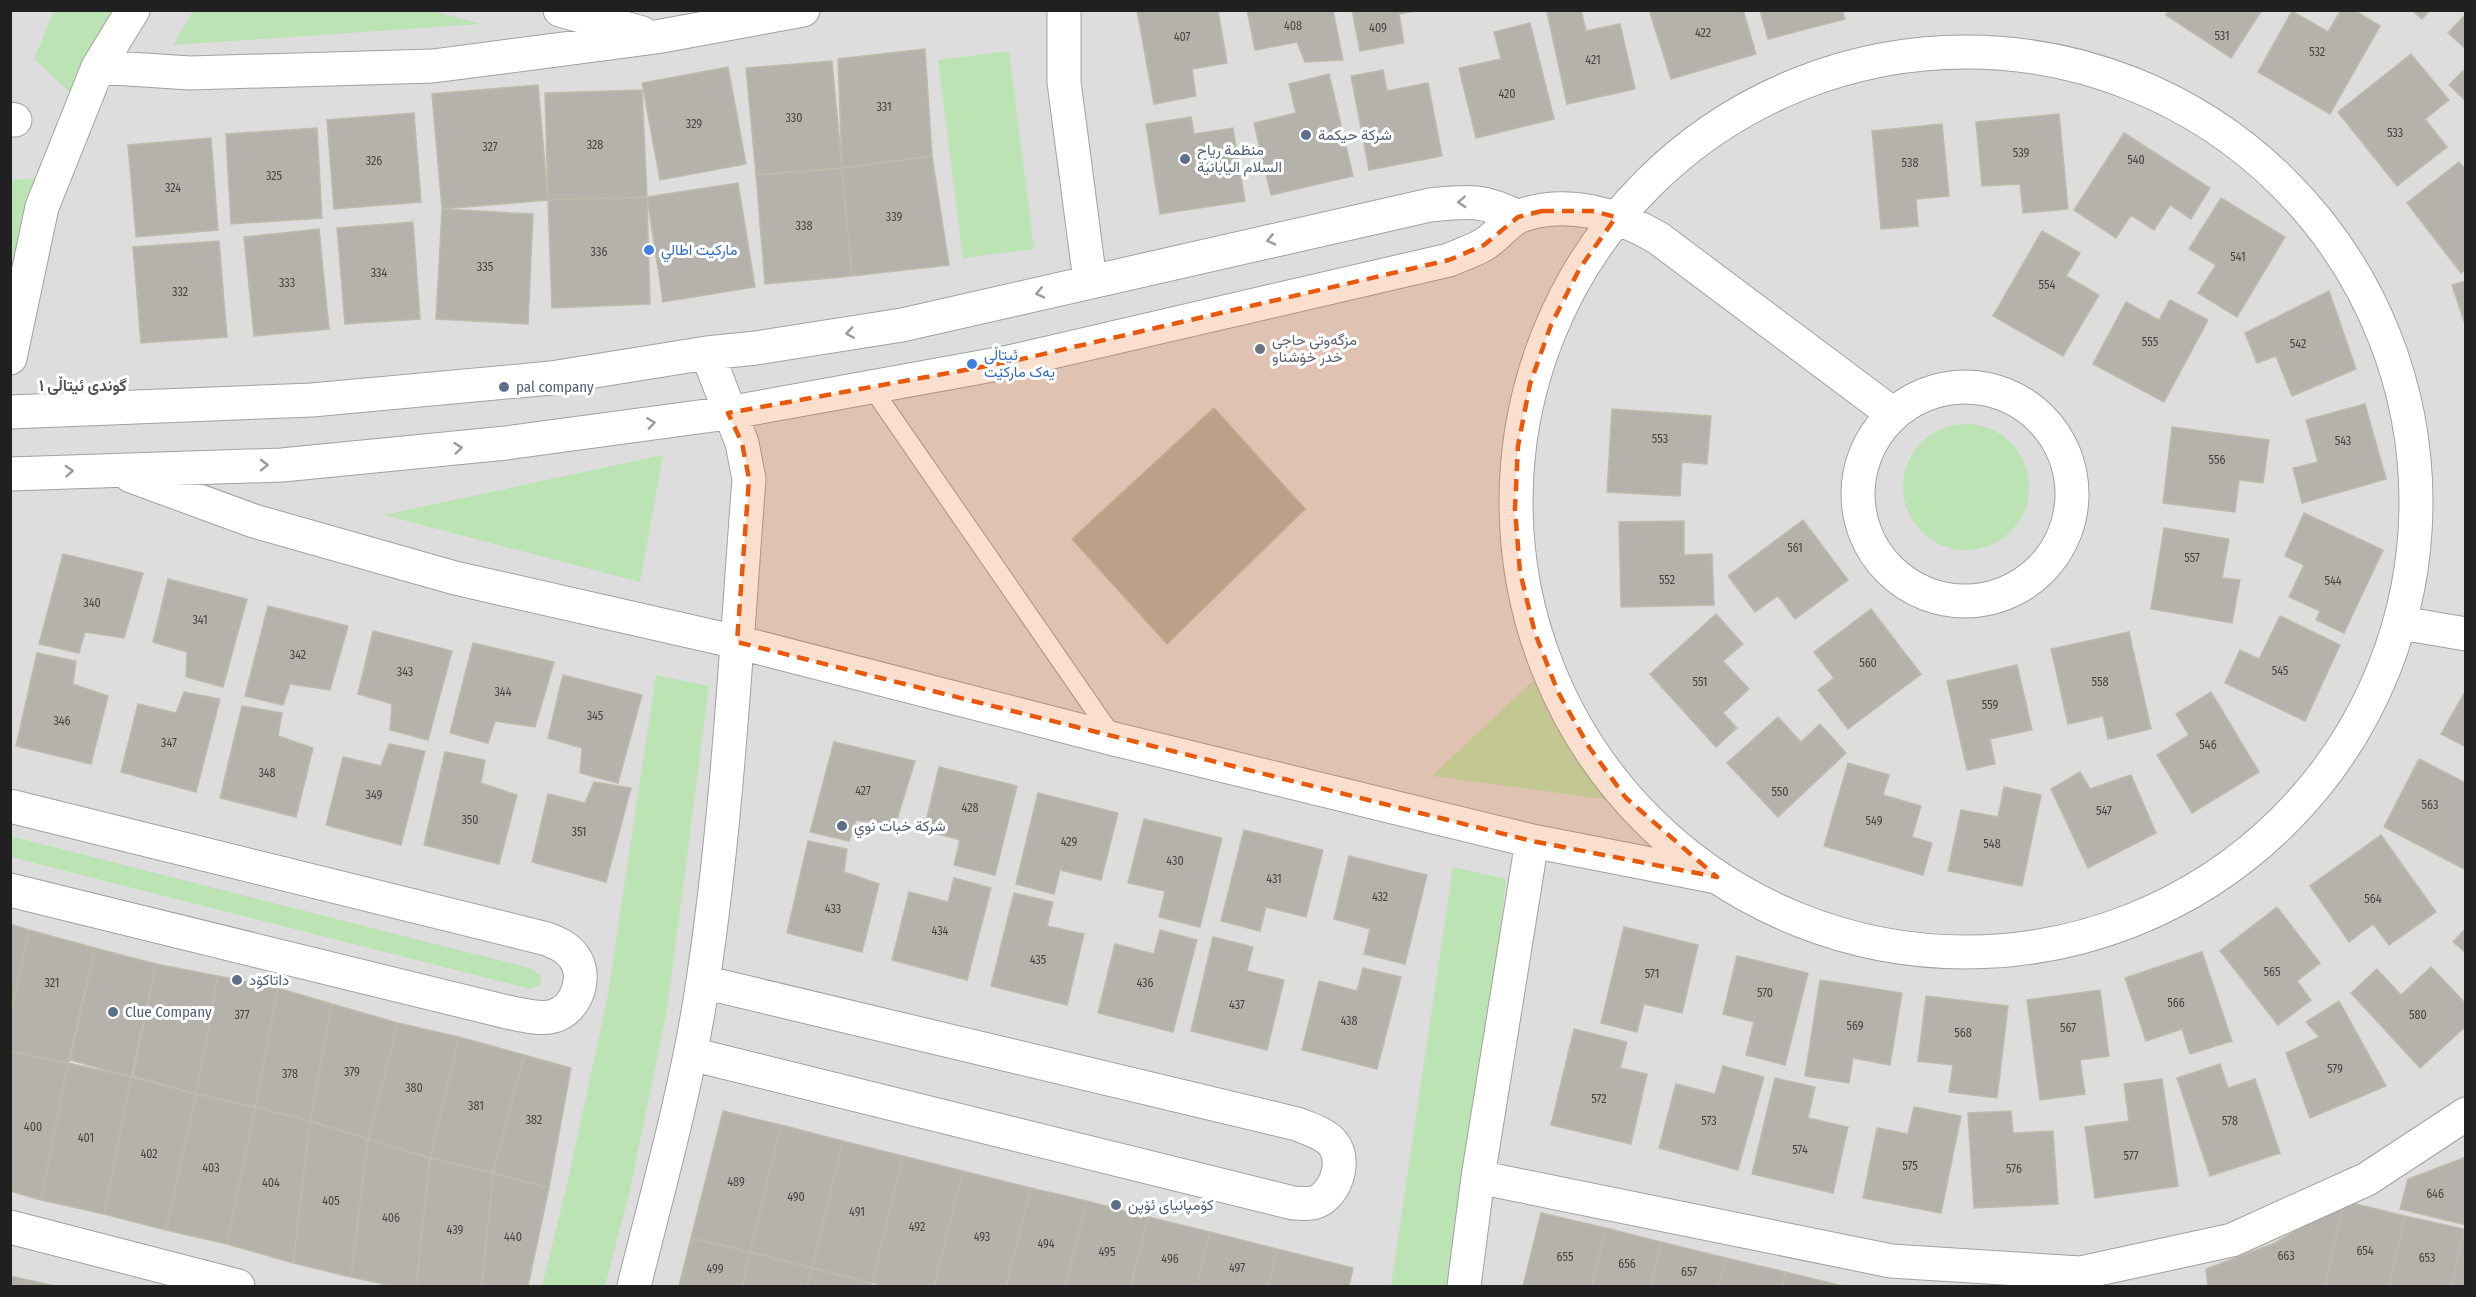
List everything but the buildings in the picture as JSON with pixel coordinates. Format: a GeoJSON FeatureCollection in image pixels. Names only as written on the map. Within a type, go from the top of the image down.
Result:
{"type":"FeatureCollection","features":[{"type":"Feature","properties":{"kind":"street"},"geometry":{"type":"LineString","coordinates":[[10,358],[42,207],[98,67],[133,10]]}},
{"type":"Feature","properties":{"kind":"street"},"geometry":{"type":"LineString","coordinates":[[560,10],[656,37]]}},
{"type":"Feature","properties":{"kind":"street"},"geometry":{"type":"LineString","coordinates":[[98,67],[190,73],[433,66],[656,37],[804,10]]}},
{"type":"Feature","properties":{"kind":"street"},"geometry":{"type":"LineString","coordinates":[[1064,10],[1064,82],[1090,281]]}},
{"type":"Feature","properties":{"kind":"street"},"geometry":{"type":"LineString","coordinates":[[1976,53],[2044,59],[2110,77],[2173,103],[2231,140],[2283,183],[2328,235],[2364,292],[2391,355],[2409,421],[2412,443],[2416,489],[2414,556],[2401,623],[2382,677],[2357,727],[2326,774],[2289,817],[2247,855],[2200,887],[2150,913],[2097,933],[2042,946],[1986,952],[1929,950],[1884,944],[1818,927],[1766,905],[1717,876],[1668,838],[1626,798],[1588,747],[1558,692],[1539,643],[1520,572],[1515,509],[1518,446],[1530,384],[1551,325],[1575,278],[1616,217],[1663,168],[1717,126],[1777,94],[1841,69],[1908,56],[1976,53]]}},
{"type":"Feature","properties":{"kind":"street"},"geometry":{"type":"LineString","coordinates":[[10,412],[312,400],[551,378],[902,325],[1430,205],[1469,201],[1496,206],[1518,217]]}},
{"type":"Feature","properties":{"kind":"street"},"geometry":{"type":"LineString","coordinates":[[10,474],[282,465],[507,443],[729,413],[1009,362],[1449,260],[1484,245],[1518,217],[1542,211],[1567,209],[1592,211],[1616,217],[1658,238],[1893,414]]}},
{"type":"Feature","properties":{"kind":"street"},"geometry":{"type":"LineString","coordinates":[[634,1287],[691,1054],[703,982],[724,818],[749,479],[742,443],[707,353]]}},
{"type":"Feature","properties":{"kind":"street"},"geometry":{"type":"LineString","coordinates":[[1957,386],[1992,390],[2025,404],[2051,429],[2067,460],[2073,495],[2067,530],[2049,561],[2023,585],[1990,598],[1955,601],[1920,592],[1891,572],[1876,553],[1869,543],[1858,510],[1858,474],[1870,441],[1893,414],[1922,394],[1957,386]]}},
{"type":"Feature","properties":{"kind":"street"},"geometry":{"type":"LineString","coordinates":[[113,469],[254,521],[455,578],[737,642],[1114,739],[1532,841],[1717,876]]}},
{"type":"Feature","properties":{"kind":"street"},"geometry":{"type":"LineString","coordinates":[[2401,623],[2466,634]]}},
{"type":"Feature","properties":{"kind":"street"},"geometry":{"type":"LineString","coordinates":[[10,806],[547,939],[564,946],[574,957],[580,971],[579,983],[573,1002],[561,1013],[552,1017],[534,1017],[10,890]]}},
{"type":"Feature","properties":{"kind":"street"},"geometry":{"type":"LineString","coordinates":[[1464,1287],[1478,1177],[1532,841]]}},
{"type":"Feature","properties":{"kind":"street"},"geometry":{"type":"LineString","coordinates":[[691,1054],[1293,1203],[1314,1203],[1329,1193],[1338,1178],[1340,1160],[1334,1145],[1315,1131],[1287,1121],[703,982]]}},
{"type":"Feature","properties":{"kind":"street"},"geometry":{"type":"LineString","coordinates":[[1891,1261],[2080,1273],[2232,1240],[2367,1179],[2466,1114]]}},
{"type":"Feature","properties":{"kind":"street"},"geometry":{"type":"LineString","coordinates":[[1478,1177],[1891,1261],[1993,1287]]}},
{"type":"Feature","properties":{"kind":"street"},"geometry":{"type":"LineString","coordinates":[[10,1227],[238,1287]]}},
{"type":"Feature","properties":{"kind":"lane"},"geometry":{"type":"LineString","coordinates":[[872,388],[1114,739]]}},
{"type":"Feature","properties":{"kind":"highlighted area"},"geometry":{"type":"Polygon","coordinates":[[[1542,211],[1592,211],[1616,217],[1580,268],[1551,325],[1530,384],[1518,446],[1515,509],[1520,572],[1535,633],[1558,692],[1589,747],[1626,798],[1717,877],[1532,841],[737,642],[749,479],[742,443],[728,413],[1009,362],[1449,260],[1484,245],[1518,217],[1542,211]]]}},
{"type":"Feature","properties":{"kind":"shaded area","name":"گوندی ئیتاڵی ١"},"geometry":{"type":"Polygon","coordinates":[[[11,11],[2465,11],[2465,1286],[11,1286],[11,11]]]}},
{"type":"Feature","properties":{"kind":"green space"},"geometry":{"type":"Polygon","coordinates":[[[54,11],[119,11],[75,97],[34,59],[54,11]]]}},
{"type":"Feature","properties":{"kind":"green space"},"geometry":{"type":"Polygon","coordinates":[[[193,11],[433,11],[481,24],[173,45],[193,11]]]}},
{"type":"Feature","properties":{"kind":"green space"},"geometry":{"type":"Polygon","coordinates":[[[1009,51],[1034,249],[963,258],[938,60],[1009,51]]]}},
{"type":"Feature","properties":{"kind":"green space"},"geometry":{"type":"Polygon","coordinates":[[[45,178],[11,301],[11,180],[45,178]]]}},
{"type":"Feature","properties":{"kind":"green space"},"geometry":{"type":"Polygon","coordinates":[[[1966,424],[1990,429],[2010,443],[2024,463],[2029,487],[2024,511],[2010,531],[1990,545],[1966,550],[1942,545],[1922,531],[1908,511],[1903,487],[1908,463],[1922,443],[1942,429],[1966,424]]]}},
{"type":"Feature","properties":{"kind":"green space"},"geometry":{"type":"Polygon","coordinates":[[[663,455],[640,582],[384,515],[663,455]]]}},
{"type":"Feature","properties":{"kind":"green space"},"geometry":{"type":"Polygon","coordinates":[[[656,675],[709,686],[667,1010],[629,1194],[605,1286],[542,1286],[566,1189],[607,1000],[656,675]]]}},
{"type":"Feature","properties":{"kind":"green space"},"geometry":{"type":"Polygon","coordinates":[[[1539,675],[1626,802],[1432,776],[1539,675]]]}},
{"type":"Feature","properties":{"kind":"green space"},"geometry":{"type":"Polygon","coordinates":[[[10,836],[530,968],[540,975],[541,984],[531,989],[11,857],[10,836]]]}},
{"type":"Feature","properties":{"kind":"green space"},"geometry":{"type":"Polygon","coordinates":[[[1453,867],[1506,879],[1477,1143],[1447,1286],[1391,1286],[1453,867]]]}},
{"type":"Feature","properties":{"kind":"place","name":"شركة حيكمة"},"geometry":{"type":"Point","coordinates":[1306,135]}},
{"type":"Feature","properties":{"kind":"place","name":"منظمة رياح السلام اليابانية"},"geometry":{"type":"Point","coordinates":[1185,159]}},
{"type":"Feature","properties":{"kind":"place","name":"ماركيت اطالي"},"geometry":{"type":"Point","coordinates":[649,250]}},
{"type":"Feature","properties":{"kind":"place","name":"مزگه‌وتی حاجی خدر خۆشناو"},"geometry":{"type":"Point","coordinates":[1260,349]}},
{"type":"Feature","properties":{"kind":"place","name":"ئیتاڵی یەک مارکێت"},"geometry":{"type":"Point","coordinates":[972,364]}},
{"type":"Feature","properties":{"kind":"place","name":"pal company"},"geometry":{"type":"Point","coordinates":[504,387]}},
{"type":"Feature","properties":{"kind":"place","name":"شركة خبات نوي"},"geometry":{"type":"Point","coordinates":[842,826]}},
{"type":"Feature","properties":{"kind":"place","name":"داتاکۆد"},"geometry":{"type":"Point","coordinates":[237,980]}},
{"type":"Feature","properties":{"kind":"place","name":"Clue Company"},"geometry":{"type":"Point","coordinates":[113,1012]}},
{"type":"Feature","properties":{"kind":"place","name":"کۆمپانیای ئۆپن"},"geometry":{"type":"Point","coordinates":[1116,1205]}},
{"type":"Feature","properties":{"kind":"district","name":"گوندی ئیتاڵی ١"},"geometry":{"type":"Point","coordinates":[83,385]}}]}
